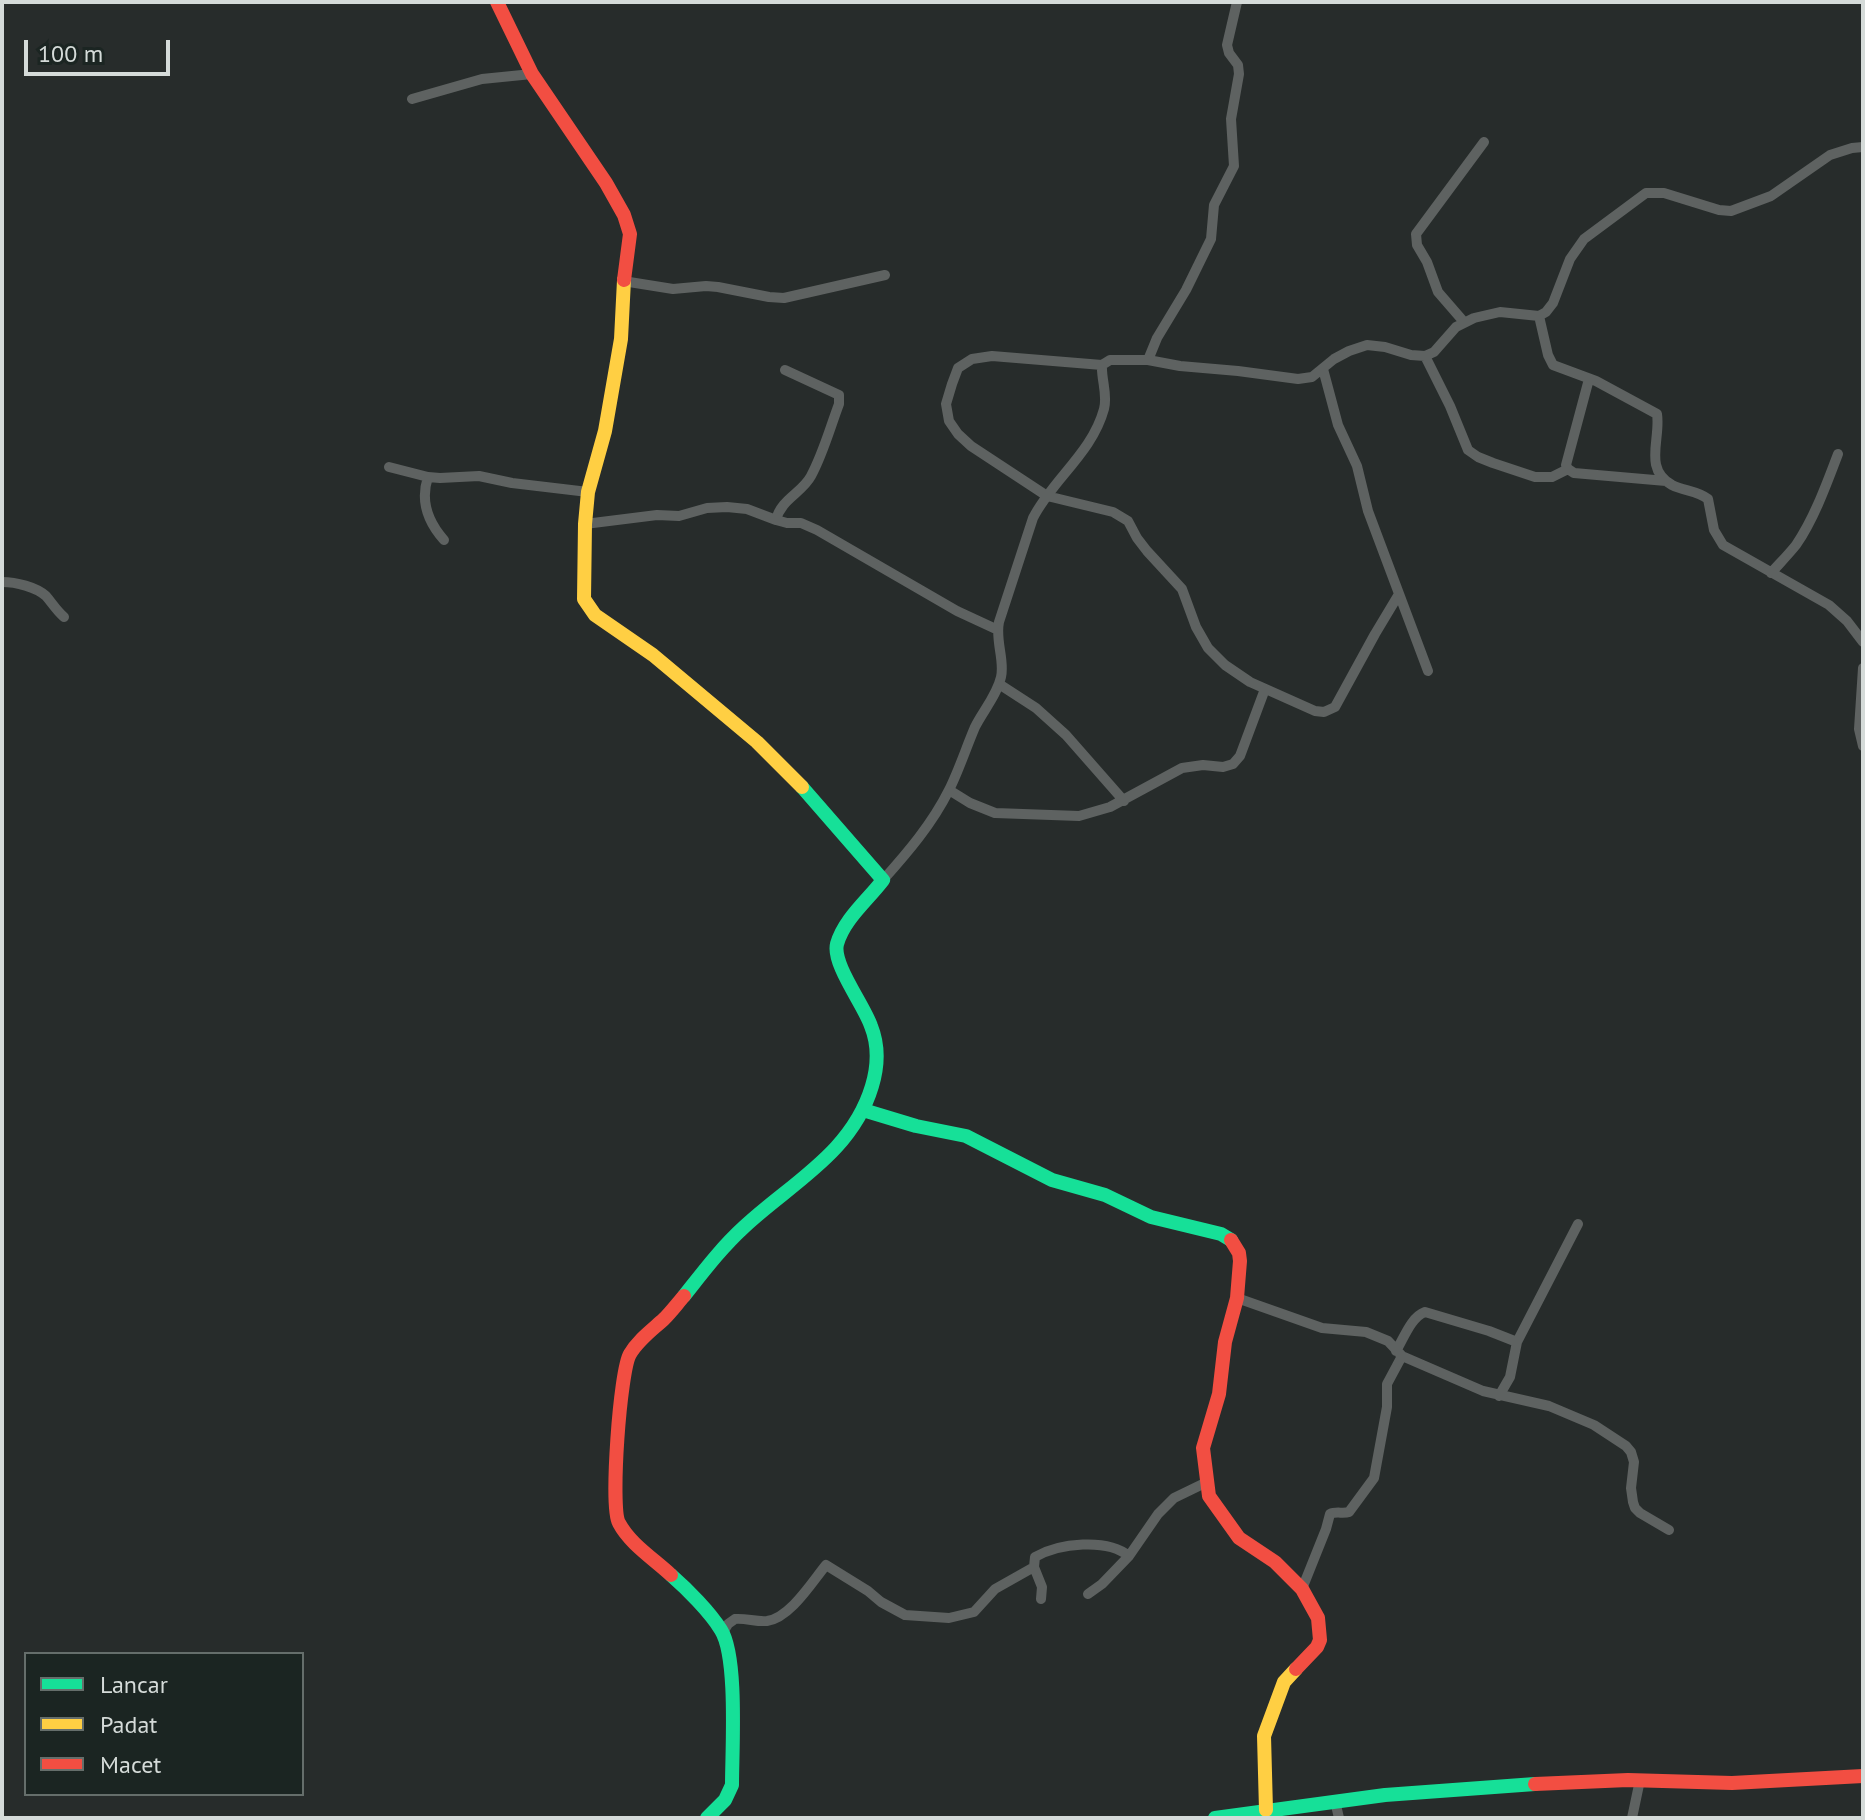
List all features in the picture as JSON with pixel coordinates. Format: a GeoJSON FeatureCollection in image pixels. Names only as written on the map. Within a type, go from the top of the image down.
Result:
{"type":"FeatureCollection","features":[{"type":"Feature","properties":{"kind":"street"},"geometry":{"type":"LineString","coordinates":[[497,2],[532,74],[601,175],[624,215],[630,234],[623,281],[621,339],[605,431],[588,492],[584,599],[590,610],[653,655],[757,742],[806,791],[883,880]]}},
{"type":"Feature","properties":{"kind":"street"},"geometry":{"type":"LineString","coordinates":[[1148,360],[1211,239],[1214,205],[1234,166],[1231,119],[1239,74],[1238,65],[1227,45],[1237,2]]}},
{"type":"Feature","properties":{"kind":"street"},"geometry":{"type":"LineString","coordinates":[[412,99],[482,79],[532,74]]}},
{"type":"Feature","properties":{"kind":"street"},"geometry":{"type":"LineString","coordinates":[[1464,322],[1438,292],[1415,239],[1484,142]]}},
{"type":"Feature","properties":{"kind":"street"},"geometry":{"type":"LineString","coordinates":[[1399,594],[1335,707],[1324,712],[1315,711],[1250,682],[1225,665],[1208,648],[1196,627],[1182,589],[1147,551],[1128,521],[1113,512],[1047,496],[971,446],[958,434],[949,421],[946,404],[958,368],[972,359],[992,356],[1102,365],[1110,360],[1148,360],[1298,379],[1312,377],[1334,359],[1367,345],[1425,356],[1434,352],[1464,322],[1500,312],[1539,316],[1550,309],[1570,259],[1584,239],[1646,193],[1664,193],[1731,211],[1771,196],[1830,155],[1863,147]]}},
{"type":"Feature","properties":{"kind":"street"},"geometry":{"type":"LineString","coordinates":[[623,281],[673,289],[718,287],[784,298],[885,275]]}},
{"type":"Feature","properties":{"kind":"street"},"geometry":{"type":"LineString","coordinates":[[1539,316],[1553,365],[1589,379],[1657,414],[1656,470],[1675,487],[1710,501],[1714,530],[1723,545],[1838,612],[1863,642]]}},
{"type":"Feature","properties":{"kind":"street"},"geometry":{"type":"LineString","coordinates":[[1425,356],[1468,450],[1493,463],[1535,477],[1552,477],[1568,469]]}},
{"type":"Feature","properties":{"kind":"street"},"geometry":{"type":"LineString","coordinates":[[707,1818],[723,1805],[732,1785],[731,1662],[723,1632],[685,1587],[628,1536],[617,1521],[616,1448],[624,1365],[637,1343],[666,1317],[727,1244],[818,1165],[852,1128],[863,1110],[876,1075],[877,1047],[869,1019],[841,968],[836,948],[845,928],[909,852],[936,813],[999,684],[1002,668],[998,630],[1033,518],[1047,496],[1073,467],[1095,431],[1105,404],[1102,365]]}},
{"type":"Feature","properties":{"kind":"street"},"geometry":{"type":"LineString","coordinates":[[1323,369],[1338,425],[1357,466],[1368,511],[1428,671]]}},
{"type":"Feature","properties":{"kind":"street"},"geometry":{"type":"LineString","coordinates":[[776,520],[783,504],[810,477],[839,404],[839,395],[785,370]]}},
{"type":"Feature","properties":{"kind":"street"},"geometry":{"type":"LineString","coordinates":[[1589,379],[1566,465],[1568,469],[1574,473],[1666,481]]}},
{"type":"Feature","properties":{"kind":"street"},"geometry":{"type":"LineString","coordinates":[[1771,573],[1796,545],[1838,454]]}},
{"type":"Feature","properties":{"kind":"street"},"geometry":{"type":"LineString","coordinates":[[389,467],[428,477],[479,476],[588,492]]}},
{"type":"Feature","properties":{"kind":"street"},"geometry":{"type":"LineString","coordinates":[[428,477],[425,490],[427,516],[444,540]]}},
{"type":"Feature","properties":{"kind":"street"},"geometry":{"type":"LineString","coordinates":[[585,524],[657,515],[679,516],[707,508],[747,509],[817,530],[957,611],[998,630]]}},
{"type":"Feature","properties":{"kind":"street"},"geometry":{"type":"LineString","coordinates":[[2,582],[29,587],[45,595],[64,617]]}},
{"type":"Feature","properties":{"kind":"street"},"geometry":{"type":"LineString","coordinates":[[1863,668],[1859,729],[1863,746]]}},
{"type":"Feature","properties":{"kind":"street"},"geometry":{"type":"LineString","coordinates":[[999,684],[1036,708],[1066,735],[1124,801]]}},
{"type":"Feature","properties":{"kind":"street"},"geometry":{"type":"LineString","coordinates":[[949,790],[995,813],[1079,816],[1110,807],[1182,768],[1233,764],[1240,756],[1265,689]]}},
{"type":"Feature","properties":{"kind":"street"},"geometry":{"type":"LineString","coordinates":[[863,1110],[916,1126],[966,1136],[1052,1180],[1105,1195],[1151,1217],[1221,1234],[1229,1238],[1239,1253],[1237,1298],[1225,1342],[1219,1394],[1203,1448],[1209,1496],[1239,1538],[1275,1562],[1302,1589],[1318,1618],[1320,1640],[1284,1682],[1264,1736],[1266,1810]]}},
{"type":"Feature","properties":{"kind":"street"},"geometry":{"type":"LineString","coordinates":[[1499,1396],[1510,1377],[1517,1342],[1578,1224]]}},
{"type":"Feature","properties":{"kind":"street"},"geometry":{"type":"LineString","coordinates":[[1237,1298],[1322,1328],[1366,1332],[1388,1341],[1399,1353],[1483,1391],[1527,1400],[1594,1425],[1626,1446],[1633,1457],[1631,1488],[1635,1508],[1669,1530]]}},
{"type":"Feature","properties":{"kind":"street"},"geometry":{"type":"LineString","coordinates":[[1302,1589],[1330,1514],[1349,1512],[1374,1478],[1387,1407],[1387,1384],[1419,1313],[1425,1312],[1517,1342]]}},
{"type":"Feature","properties":{"kind":"street"},"geometry":{"type":"LineString","coordinates":[[1088,1594],[1129,1556],[1158,1514],[1174,1498],[1207,1482]]}},
{"type":"Feature","properties":{"kind":"street"},"geometry":{"type":"LineString","coordinates":[[1041,1599],[1042,1587],[1034,1567],[1035,1557],[1045,1551],[1081,1544],[1120,1549],[1129,1556]]}},
{"type":"Feature","properties":{"kind":"street"},"geometry":{"type":"LineString","coordinates":[[723,1632],[735,1619],[762,1621],[779,1618],[826,1565],[905,1615],[949,1618],[974,1612],[995,1589],[1034,1567]]}},
{"type":"Feature","properties":{"kind":"street"},"geometry":{"type":"LineString","coordinates":[[1215,1818],[1385,1795],[1502,1785],[1640,1780],[1732,1783],[1863,1776]]}},
{"type":"Feature","properties":{"kind":"street"},"geometry":{"type":"LineString","coordinates":[[1632,1818],[1640,1780]]}},
{"type":"Feature","properties":{"kind":"street"},"geometry":{"type":"LineString","coordinates":[[1335,1801],[1339,1818]]}},
{"type":"Feature","properties":{"kind":"traffic: fast"},"geometry":{"type":"LineString","coordinates":[[684,1296],[736,1235],[835,1148],[863,1109],[874,1078],[877,1056],[874,1034],[839,962],[837,944],[851,918],[883,880],[802,787]]}},
{"type":"Feature","properties":{"kind":"traffic: fast"},"geometry":{"type":"LineString","coordinates":[[863,1110],[916,1126],[966,1136],[1052,1180],[1105,1195],[1151,1217],[1221,1234],[1231,1240]]}},
{"type":"Feature","properties":{"kind":"traffic: fast"},"geometry":{"type":"LineString","coordinates":[[671,1575],[698,1601],[721,1630],[730,1661],[732,1785],[725,1800],[707,1818]]}},
{"type":"Feature","properties":{"kind":"traffic: fast"},"geometry":{"type":"LineString","coordinates":[[1215,1818],[1385,1795],[1535,1784]]}},
{"type":"Feature","properties":{"kind":"traffic: slow"},"geometry":{"type":"LineString","coordinates":[[624,280],[621,339],[605,431],[588,492],[584,599],[595,615],[653,655],[757,742],[802,787]]}},
{"type":"Feature","properties":{"kind":"traffic: slow"},"geometry":{"type":"LineString","coordinates":[[1266,1810],[1264,1736],[1284,1682],[1296,1669]]}},
{"type":"Feature","properties":{"kind":"traffic: jam"},"geometry":{"type":"LineString","coordinates":[[497,2],[532,74],[606,183],[624,215],[630,234],[624,280]]}},
{"type":"Feature","properties":{"kind":"traffic: jam"},"geometry":{"type":"LineString","coordinates":[[1231,1240],[1240,1261],[1237,1298],[1225,1342],[1219,1394],[1203,1448],[1209,1496],[1239,1538],[1275,1562],[1302,1589],[1318,1618],[1320,1640],[1317,1647],[1296,1669]]}},
{"type":"Feature","properties":{"kind":"traffic: jam"},"geometry":{"type":"LineString","coordinates":[[671,1575],[636,1544],[619,1523],[616,1512],[616,1467],[623,1385],[630,1354],[684,1296]]}},
{"type":"Feature","properties":{"kind":"traffic: jam"},"geometry":{"type":"LineString","coordinates":[[1535,1784],[1628,1780],[1732,1783],[1863,1776]]}}]}
